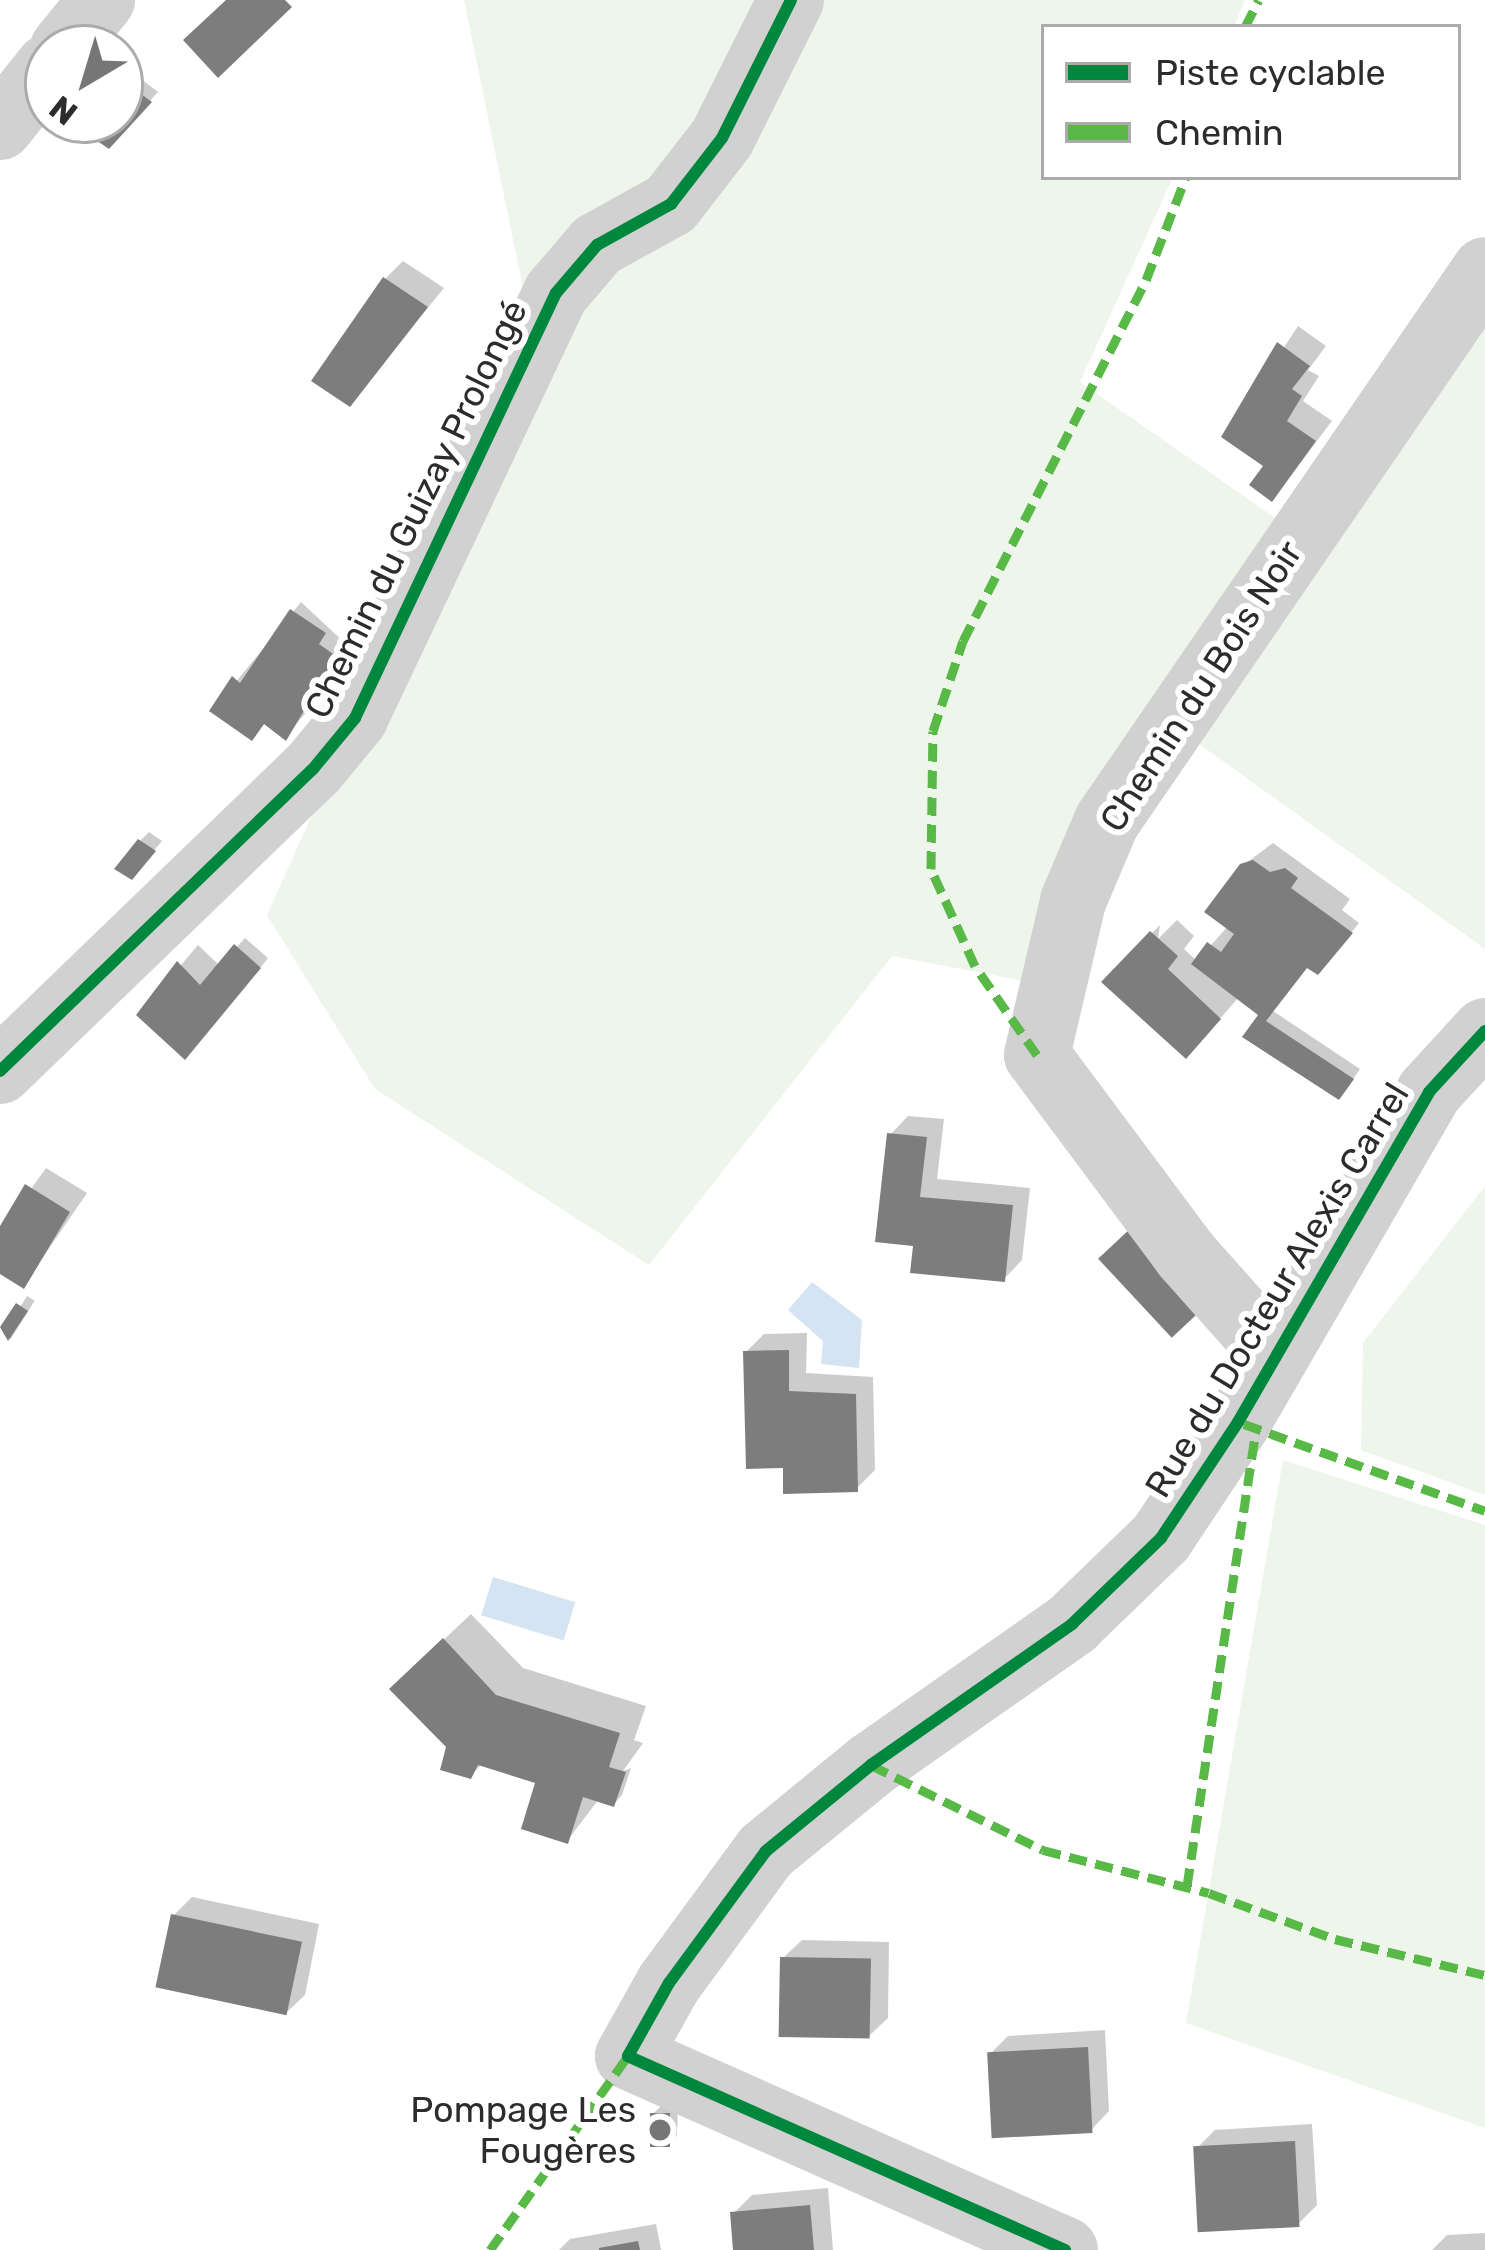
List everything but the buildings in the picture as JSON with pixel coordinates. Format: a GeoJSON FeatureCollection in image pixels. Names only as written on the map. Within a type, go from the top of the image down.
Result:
{"type":"FeatureCollection","features":[{"type":"Feature","properties":{"kind":"street"},"geometry":{"type":"LineString","coordinates":[[82,24],[102,0]]}},
{"type":"Feature","properties":{"kind":"street","name":"Chemin du Guizay Prolongé"},"geometry":{"type":"LineString","coordinates":[[0,1070],[314,769],[355,718],[556,293],[597,245],[671,204],[722,138],[791,0]]}},
{"type":"Feature","properties":{"kind":"street"},"geometry":{"type":"LineString","coordinates":[[0,127],[24,97]]}},
{"type":"Feature","properties":{"kind":"street","name":"Chemin du Bois Noir"},"geometry":{"type":"LineString","coordinates":[[1275,1355],[1186,1255],[1037,1055],[1073,901],[1107,821],[1485,270]]}},
{"type":"Feature","properties":{"kind":"street","name":"Rue du Docteur Alexis Carrel"},"geometry":{"type":"LineString","coordinates":[[1050,2247],[628,2056],[669,1983],[766,1851],[871,1766],[1072,1624],[1161,1538],[1429,1092],[1485,1031]]}},
{"type":"Feature","properties":{"kind":"shaded area"},"geometry":{"type":"Polygon","coordinates":[[[464,0],[1245,0],[1235,24],[1041,24],[1041,180],[1172,180],[1080,382],[1291,529],[1036,983],[892,956],[649,1265],[375,1089],[267,915],[531,328],[464,0]]]}},
{"type":"Feature","properties":{"kind":"shaded area"},"geometry":{"type":"Polygon","coordinates":[[[1485,304],[1485,949],[1181,731],[1485,304]]]}},
{"type":"Feature","properties":{"kind":"shaded area"},"geometry":{"type":"Polygon","coordinates":[[[1485,1186],[1485,1495],[1361,1450],[1363,1343],[1485,1186]]]}},
{"type":"Feature","properties":{"kind":"shaded area"},"geometry":{"type":"Polygon","coordinates":[[[1283,1460],[1485,1525],[1485,2128],[1186,2023],[1283,1460]]]}},
{"type":"Feature","properties":{"kind":"water"},"geometry":{"type":"Polygon","coordinates":[[[812,1282],[862,1320],[859,1368],[821,1364],[823,1341],[788,1310],[812,1282]]]}},
{"type":"Feature","properties":{"kind":"water"},"geometry":{"type":"Polygon","coordinates":[[[493,1577],[575,1602],[564,1640],[481,1615],[493,1577]]]}},
{"type":"Feature","properties":{"kind":"marked path"},"geometry":{"type":"LineString","coordinates":[[1247,24],[1259,0]]}},
{"type":"Feature","properties":{"kind":"marked path"},"geometry":{"type":"LineString","coordinates":[[1037,1055],[975,966],[931,869],[933,731],[963,641],[1146,280],[1185,180]]}},
{"type":"Feature","properties":{"kind":"marked path"},"geometry":{"type":"LineString","coordinates":[[1244,1424],[1485,1511]]}},
{"type":"Feature","properties":{"kind":"marked path"},"geometry":{"type":"LineString","coordinates":[[1187,1886],[1256,1429]]}},
{"type":"Feature","properties":{"kind":"marked path"},"geometry":{"type":"LineString","coordinates":[[871,1765],[1043,1850],[1209,1893],[1335,1939],[1485,1975]]}},
{"type":"Feature","properties":{"kind":"marked path"},"geometry":{"type":"LineString","coordinates":[[490,2250],[628,2056]]}},
{"type":"Feature","properties":{"kind":"cycle path"},"geometry":{"type":"LineString","coordinates":[[0,1071],[313,769],[355,718],[556,293],[597,245],[671,204],[722,138],[791,0]]}},
{"type":"Feature","properties":{"kind":"cycle path"},"geometry":{"type":"LineString","coordinates":[[1065,2250],[628,2056],[669,1983],[766,1851],[871,1765],[1072,1624],[1161,1538],[1238,1422],[1429,1092],[1485,1031]]}},
{"type":"Feature","properties":{"kind":"place","name":"Pompage Les Fougères"},"geometry":{"type":"Point","coordinates":[660,2130]}}]}
